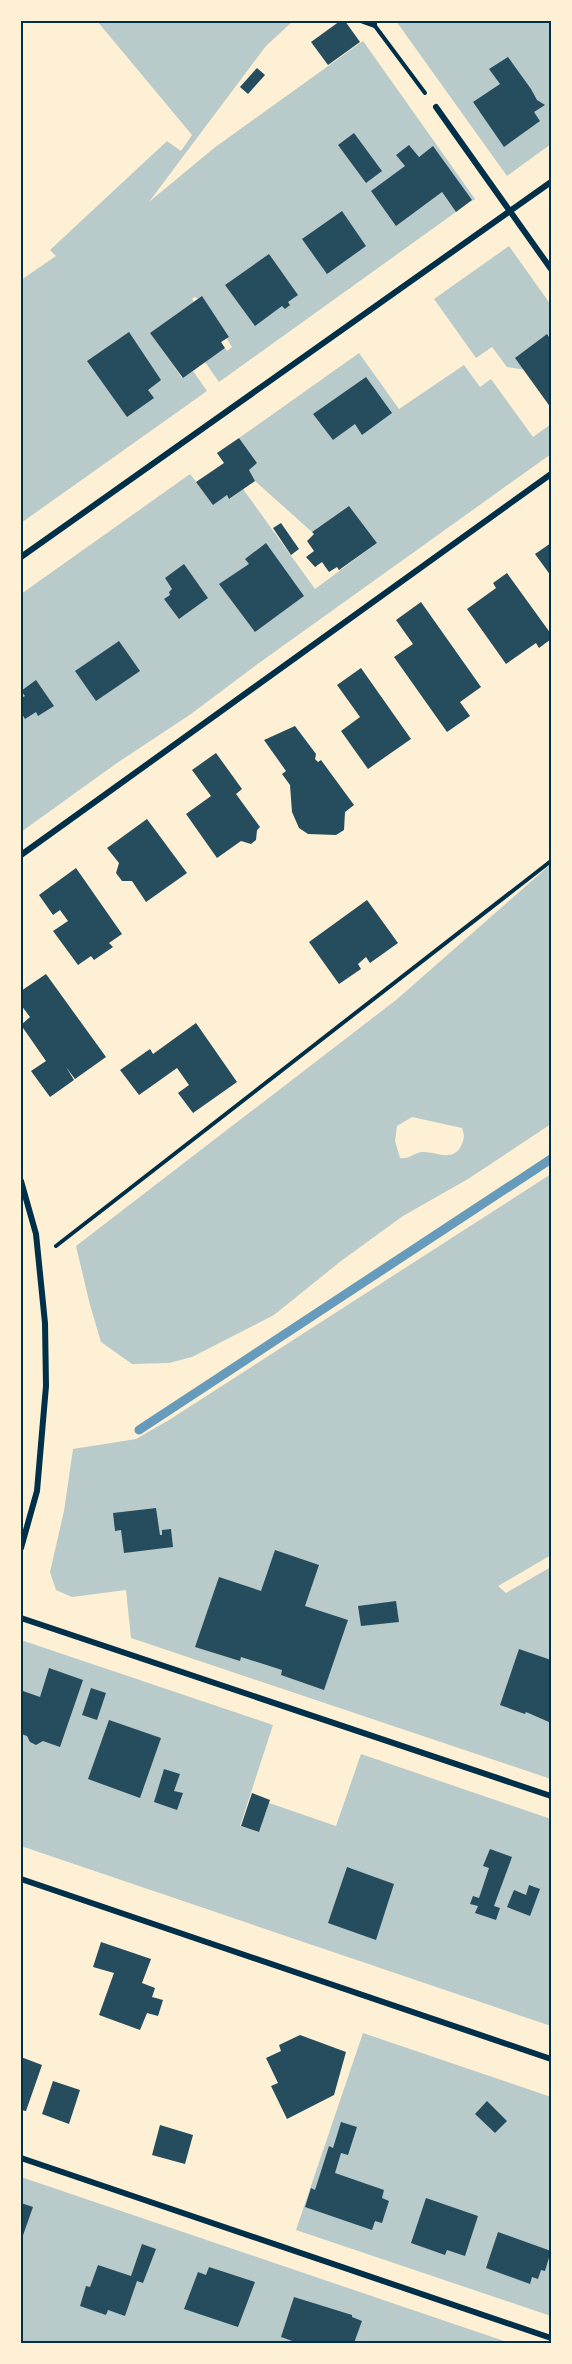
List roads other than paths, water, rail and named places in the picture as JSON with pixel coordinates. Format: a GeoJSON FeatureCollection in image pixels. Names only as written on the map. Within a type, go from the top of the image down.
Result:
{"type":"FeatureCollection","features":[{"type":"Feature","properties":{"kind":"street"},"geometry":{"type":"LineString","coordinates":[[436,107],[551,269]]}},
{"type":"Feature","properties":{"kind":"street"},"geometry":{"type":"LineString","coordinates":[[21,557],[551,182]]}},
{"type":"Feature","properties":{"kind":"street"},"geometry":{"type":"LineString","coordinates":[[21,855],[551,474]]}},
{"type":"Feature","properties":{"kind":"street"},"geometry":{"type":"LineString","coordinates":[[21,1181],[36,1234],[45,1323],[46,1386],[37,1491],[21,1548]]}},
{"type":"Feature","properties":{"kind":"street"},"geometry":{"type":"LineString","coordinates":[[21,1618],[551,1796]]}},
{"type":"Feature","properties":{"kind":"street"},"geometry":{"type":"LineString","coordinates":[[21,1879],[551,2060]]}},
{"type":"Feature","properties":{"kind":"street"},"geometry":{"type":"LineString","coordinates":[[21,2158],[551,2338]]}},
{"type":"Feature","properties":{"kind":"waterway"},"geometry":{"type":"LineString","coordinates":[[139,1430],[551,1159]]}}]}
